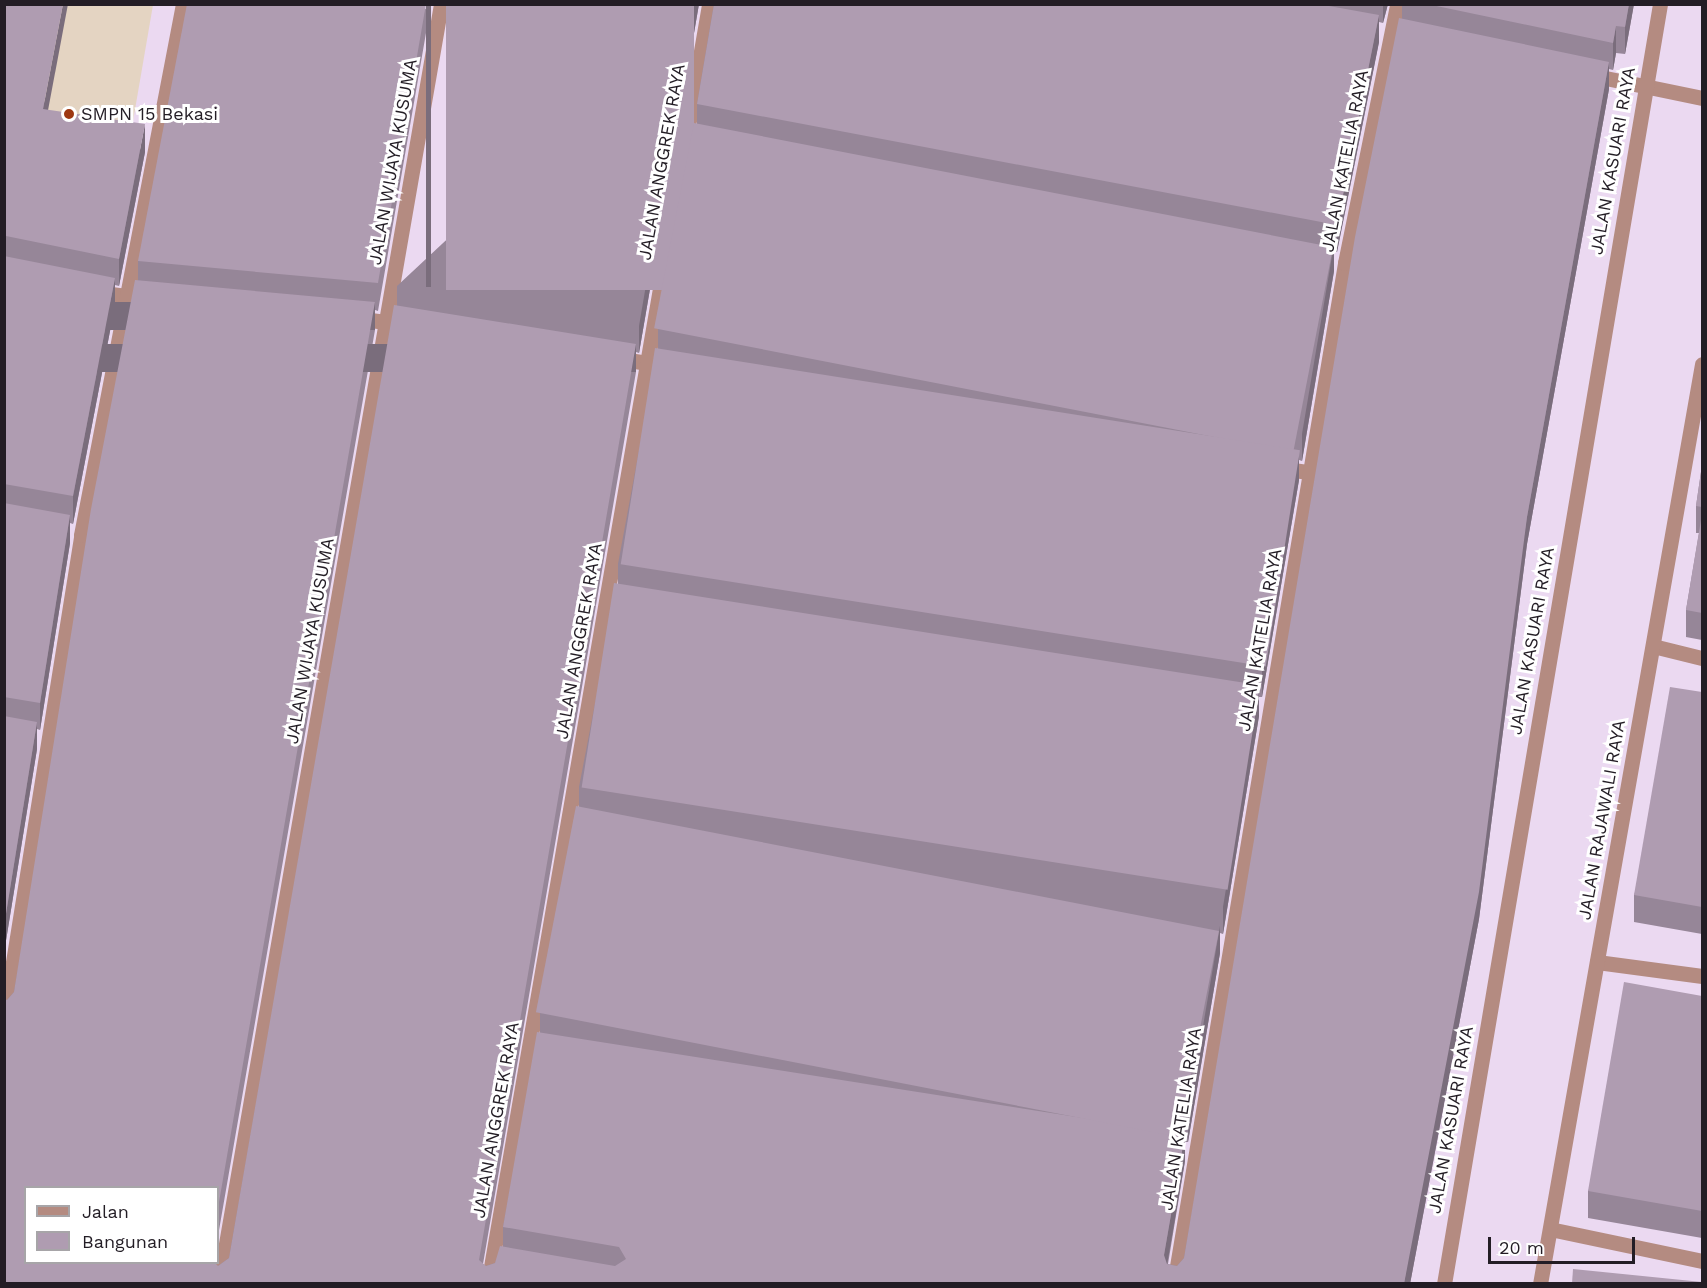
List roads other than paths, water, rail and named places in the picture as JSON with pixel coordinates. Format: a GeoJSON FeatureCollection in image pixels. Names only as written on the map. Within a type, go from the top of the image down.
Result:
{"type":"FeatureCollection","features":[{"type":"Feature","properties":{"kind":"street"},"geometry":{"type":"LineString","coordinates":[[4,1018],[41,740],[124,297],[183,4]]}},
{"type":"Feature","properties":{"kind":"street","name":"JALAN WIJAYA KUSUMA"},"geometry":{"type":"LineString","coordinates":[[219,1284],[441,4]]}},
{"type":"Feature","properties":{"kind":"street","name":"JALAN ANGGREK RAYA"},"geometry":{"type":"LineString","coordinates":[[488,1284],[497,1263],[612,600],[647,363],[692,140],[709,4]]}},
{"type":"Feature","properties":{"kind":"street","name":"JALAN KATELIA RAYA"},"geometry":{"type":"LineString","coordinates":[[1174,1284],[1189,1152],[1262,707],[1309,472],[1339,262],[1397,4]]}},
{"type":"Feature","properties":{"kind":"street","name":"JALAN KASUARI RAYA"},"geometry":{"type":"LineString","coordinates":[[1444,1284],[1660,4]]}},
{"type":"Feature","properties":{"kind":"street"},"geometry":{"type":"LineString","coordinates":[[1576,72],[1702,98]]}},
{"type":"Feature","properties":{"kind":"street"},"geometry":{"type":"LineString","coordinates":[[80,288],[124,297],[171,302]]}},
{"type":"Feature","properties":{"kind":"street"},"geometry":{"type":"LineString","coordinates":[[337,316],[430,328]]}},
{"type":"Feature","properties":{"kind":"street"},"geometry":{"type":"LineString","coordinates":[[601,356],[694,371]]}},
{"type":"Feature","properties":{"kind":"street","name":"JALAN RAJAWALI RAYA"},"geometry":{"type":"LineString","coordinates":[[1540,1284],[1702,372]]}},
{"type":"Feature","properties":{"kind":"street"},"geometry":{"type":"LineString","coordinates":[[1262,465],[1309,472]]}},
{"type":"Feature","properties":{"kind":"street"},"geometry":{"type":"LineString","coordinates":[[59,531],[81,535]]}},
{"type":"Feature","properties":{"kind":"street"},"geometry":{"type":"LineString","coordinates":[[1653,646],[1702,658]]}},
{"type":"Feature","properties":{"kind":"street"},"geometry":{"type":"LineString","coordinates":[[1597,962],[1702,976]]}},
{"type":"Feature","properties":{"kind":"street"},"geometry":{"type":"LineString","coordinates":[[1550,1229],[1702,1261]]}},
{"type":"Feature","properties":{"kind":"place","name":"SMPN 15 Bekasi"},"geometry":{"type":"Point","coordinates":[69,114]}}]}
